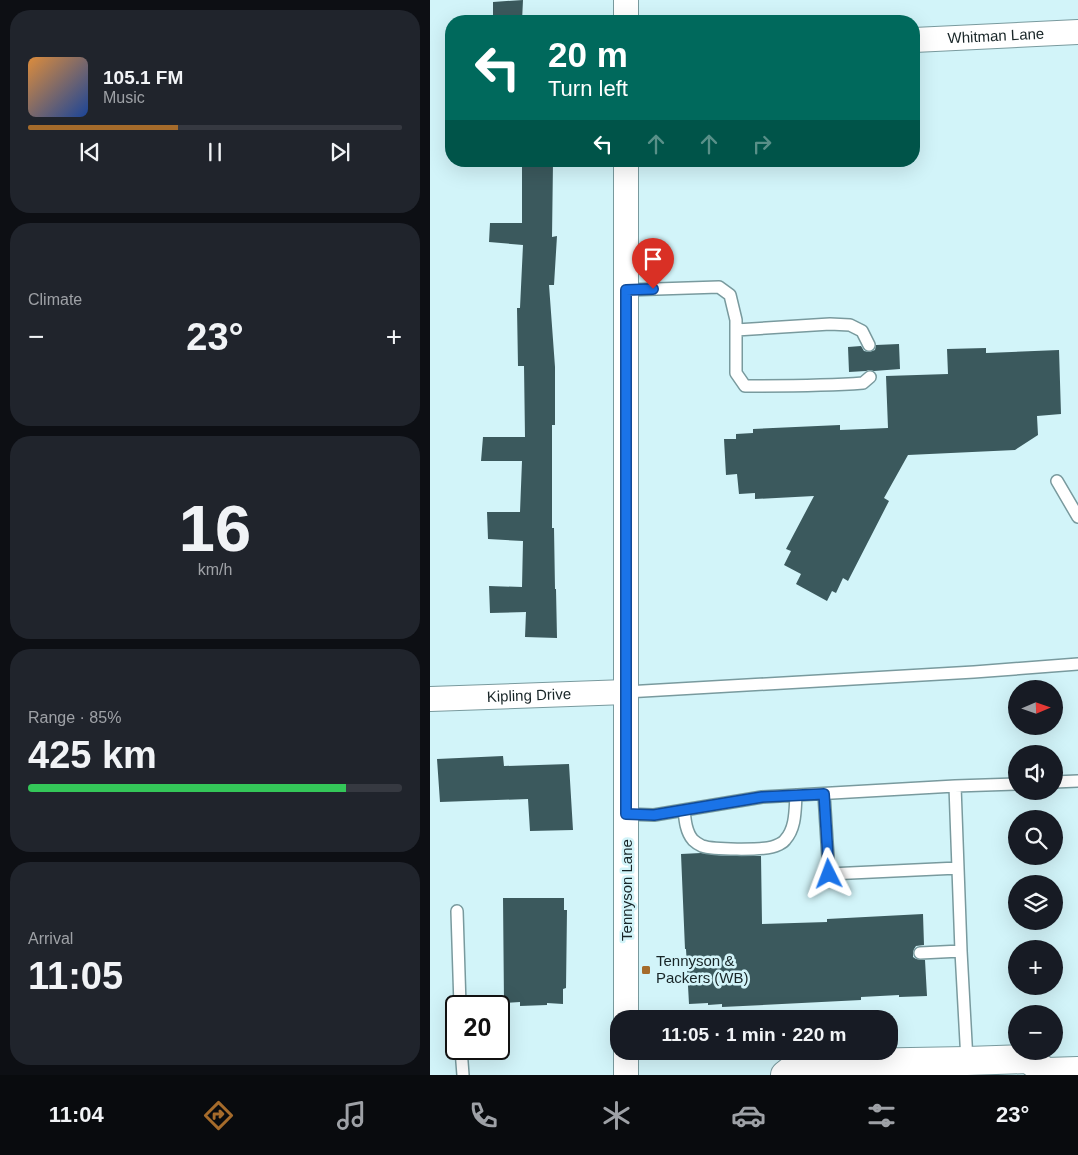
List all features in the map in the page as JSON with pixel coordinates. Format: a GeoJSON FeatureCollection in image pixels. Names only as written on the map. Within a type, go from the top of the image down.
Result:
{"type":"FeatureCollection","features":[{"type":"Feature","properties":{"kind":"main road"},"geometry":{"type":"LineString","coordinates":[[784,1075],[799,1064],[1028,1059],[1045,1074],[1078,1071]]}},
{"type":"Feature","properties":{"kind":"street"},"geometry":{"type":"LineString","coordinates":[[626,0],[626,15]]}},
{"type":"Feature","properties":{"kind":"street","name":"Whitman Lane"},"geometry":{"type":"LineString","coordinates":[[920,40],[1078,32]]}},
{"type":"Feature","properties":{"kind":"street","name":"Tennyson Lane"},"geometry":{"type":"LineString","coordinates":[[626,167],[626,1010]]}},
{"type":"Feature","properties":{"kind":"street","name":"Kipling Drive"},"geometry":{"type":"LineString","coordinates":[[430,699],[626,692]]}},
{"type":"Feature","properties":{"kind":"street"},"geometry":{"type":"LineString","coordinates":[[626,1060],[626,1075]]}},
{"type":"Feature","properties":{"kind":"lane"},"geometry":{"type":"LineString","coordinates":[[626,290],[719,287],[730,294],[736,320],[736,372],[746,386],[852,384],[863,383],[870,377]]}},
{"type":"Feature","properties":{"kind":"lane"},"geometry":{"type":"LineString","coordinates":[[736,330],[830,324],[850,325],[862,332],[869,345]]}},
{"type":"Feature","properties":{"kind":"lane"},"geometry":{"type":"LineString","coordinates":[[1056,481],[1078,517]]}},
{"type":"Feature","properties":{"kind":"lane"},"geometry":{"type":"LineString","coordinates":[[626,692],[974,672],[1078,664]]}},
{"type":"Feature","properties":{"kind":"lane"},"geometry":{"type":"LineString","coordinates":[[1063,782],[1078,781]]}},
{"type":"Feature","properties":{"kind":"lane"},"geometry":{"type":"LineString","coordinates":[[626,814],[654,815],[762,797],[1008,784]]}},
{"type":"Feature","properties":{"kind":"lane"},"geometry":{"type":"LineString","coordinates":[[955,786],[967,1061]]}},
{"type":"Feature","properties":{"kind":"lane"},"geometry":{"type":"LineString","coordinates":[[824,794],[829,874],[958,868]]}},
{"type":"Feature","properties":{"kind":"lane"},"geometry":{"type":"LineString","coordinates":[[684,810],[687,830],[692,839],[702,846],[716,849],[772,847],[784,842],[791,832],[796,795]]}},
{"type":"Feature","properties":{"kind":"lane"},"geometry":{"type":"LineString","coordinates":[[456,911],[460,995]]}},
{"type":"Feature","properties":{"kind":"lane"},"geometry":{"type":"LineString","coordinates":[[920,953],[961,950]]}},
{"type":"Feature","properties":{"kind":"lane"},"geometry":{"type":"LineString","coordinates":[[462,1060],[463,1075]]}},
{"type":"Feature","properties":{"kind":"building"},"geometry":{"type":"Polygon","coordinates":[[[523,0],[522,15],[493,15],[493,2],[523,0]]]}},
{"type":"Feature","properties":{"kind":"building"},"geometry":{"type":"Polygon","coordinates":[[[522,167],[553,167],[552,237],[557,236],[554,285],[549,285],[555,367],[555,425],[552,425],[552,528],[554,528],[557,638],[525,637],[526,612],[490,613],[489,586],[522,587],[523,541],[488,539],[487,512],[520,512],[522,461],[481,461],[483,437],[525,437],[524,366],[518,366],[517,308],[520,308],[523,245],[489,242],[490,223],[522,223],[522,167]]]}},
{"type":"Feature","properties":{"kind":"building"},"geometry":{"type":"Polygon","coordinates":[[[899,344],[900,369],[849,372],[848,347],[861,346],[864,351],[869,352],[875,350],[876,345],[899,344]]]}},
{"type":"Feature","properties":{"kind":"building"},"geometry":{"type":"Polygon","coordinates":[[[986,348],[986,353],[1059,350],[1061,414],[1037,416],[1038,435],[1015,450],[908,455],[884,498],[889,501],[848,581],[843,578],[836,593],[832,591],[827,601],[796,584],[801,574],[784,565],[791,551],[786,549],[814,496],[755,499],[755,493],[739,494],[737,474],[726,475],[724,439],[736,439],[736,434],[753,433],[753,429],[840,425],[840,430],[888,428],[886,376],[948,374],[947,349],[986,348]]]}},
{"type":"Feature","properties":{"kind":"building"},"geometry":{"type":"Polygon","coordinates":[[[503,756],[504,766],[569,764],[573,830],[530,831],[528,799],[440,802],[437,759],[503,756]]]}},
{"type":"Feature","properties":{"kind":"building"},"geometry":{"type":"Polygon","coordinates":[[[701,853],[726,856],[761,856],[762,924],[827,922],[827,919],[923,914],[924,945],[916,946],[913,957],[925,960],[927,996],[861,997],[861,1000],[722,1007],[722,1004],[689,1004],[681,854],[701,853]]]}},
{"type":"Feature","properties":{"kind":"building"},"geometry":{"type":"Polygon","coordinates":[[[503,898],[564,898],[564,910],[567,910],[566,988],[563,989],[563,1004],[547,1003],[547,1005],[520,1006],[520,1002],[510,1003],[510,995],[504,995],[503,898]]]}},
{"type":"Feature","properties":{"kind":"place","name":"Tennyson & Packers (WB)"},"geometry":{"type":"Point","coordinates":[646,970]}},
{"type":"Feature","properties":{"kind":"route"},"geometry":{"type":"LineString","coordinates":[[653,289],[626,290],[626,814],[654,815],[762,797],[824,794],[829,874]]}}]}
